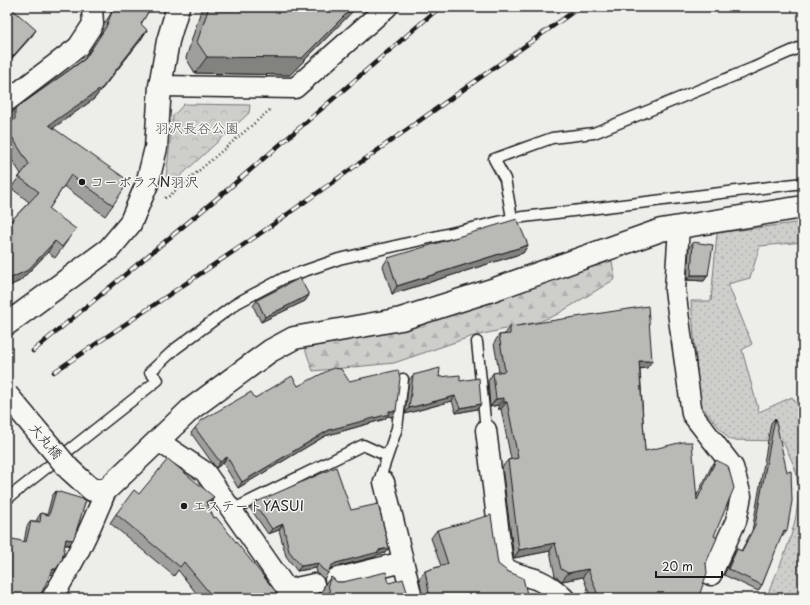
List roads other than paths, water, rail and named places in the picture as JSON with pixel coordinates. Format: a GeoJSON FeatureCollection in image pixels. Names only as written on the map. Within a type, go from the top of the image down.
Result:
{"type":"FeatureCollection","features":[{"type":"Feature","properties":{"kind":"street"},"geometry":{"type":"LineString","coordinates":[[7,101],[78,48],[93,24],[92,7]]}},
{"type":"Feature","properties":{"kind":"street"},"geometry":{"type":"LineString","coordinates":[[7,324],[109,249],[130,224],[147,184],[156,148],[160,86],[168,41],[178,7]]}},
{"type":"Feature","properties":{"kind":"street"},"geometry":{"type":"LineString","coordinates":[[160,86],[296,88],[387,7]]}},
{"type":"Feature","properties":{"kind":"street"},"geometry":{"type":"LineString","coordinates":[[52,598],[74,563],[92,526],[106,490],[191,409],[270,351],[294,338],[401,319],[492,290],[660,230],[803,207]]}},
{"type":"Feature","properties":{"kind":"street"},"geometry":{"type":"LineString","coordinates":[[679,227],[675,290],[692,414],[733,467],[741,496],[736,521],[710,575]]}},
{"type":"Feature","properties":{"kind":"street","name":"大丸橋"},"geometry":{"type":"LineString","coordinates":[[7,395],[69,469],[92,490],[106,490]]}},
{"type":"Feature","properties":{"kind":"street"},"geometry":{"type":"LineString","coordinates":[[486,430],[503,566],[511,573],[538,581],[554,596]]}},
{"type":"Feature","properties":{"kind":"street"},"geometry":{"type":"LineString","coordinates":[[158,441],[204,472],[290,594],[314,584]]}},
{"type":"Feature","properties":{"kind":"street"},"geometry":{"type":"LineString","coordinates":[[384,482],[412,598]]}},
{"type":"Feature","properties":{"kind":"street"},"geometry":{"type":"LineString","coordinates":[[335,579],[403,562]]}},
{"type":"Feature","properties":{"kind":"lane"},"geometry":{"type":"LineString","coordinates":[[512,218],[505,179],[494,159],[552,138],[594,133],[803,46]]}},
{"type":"Feature","properties":{"kind":"lane"},"geometry":{"type":"LineString","coordinates":[[7,499],[158,380],[150,372],[175,349],[236,303],[284,278],[339,259],[512,218],[803,183]]}},
{"type":"Feature","properties":{"kind":"lane"},"geometry":{"type":"LineString","coordinates":[[477,342],[486,430]]}},
{"type":"Feature","properties":{"kind":"lane"},"geometry":{"type":"LineString","coordinates":[[384,482],[381,475],[396,428],[403,379]]}},
{"type":"Feature","properties":{"kind":"lane"},"geometry":{"type":"LineString","coordinates":[[232,510],[363,445],[387,456]]}},
{"type":"Feature","properties":{"kind":"railway"},"geometry":{"type":"LineString","coordinates":[[33,351],[227,190],[440,7]]}},
{"type":"Feature","properties":{"kind":"railway"},"geometry":{"type":"LineString","coordinates":[[54,372],[258,235],[580,7]]}},
{"type":"Feature","properties":{"kind":"place","name":"コーポラスN羽沢"},"geometry":{"type":"Point","coordinates":[82,182]}},
{"type":"Feature","properties":{"kind":"place","name":"エステートYASUI"},"geometry":{"type":"Point","coordinates":[184,506]}},
{"type":"Feature","properties":{"kind":"park label","name":"羽沢長谷公園"},"geometry":{"type":"Point","coordinates":[197,128]}}]}
